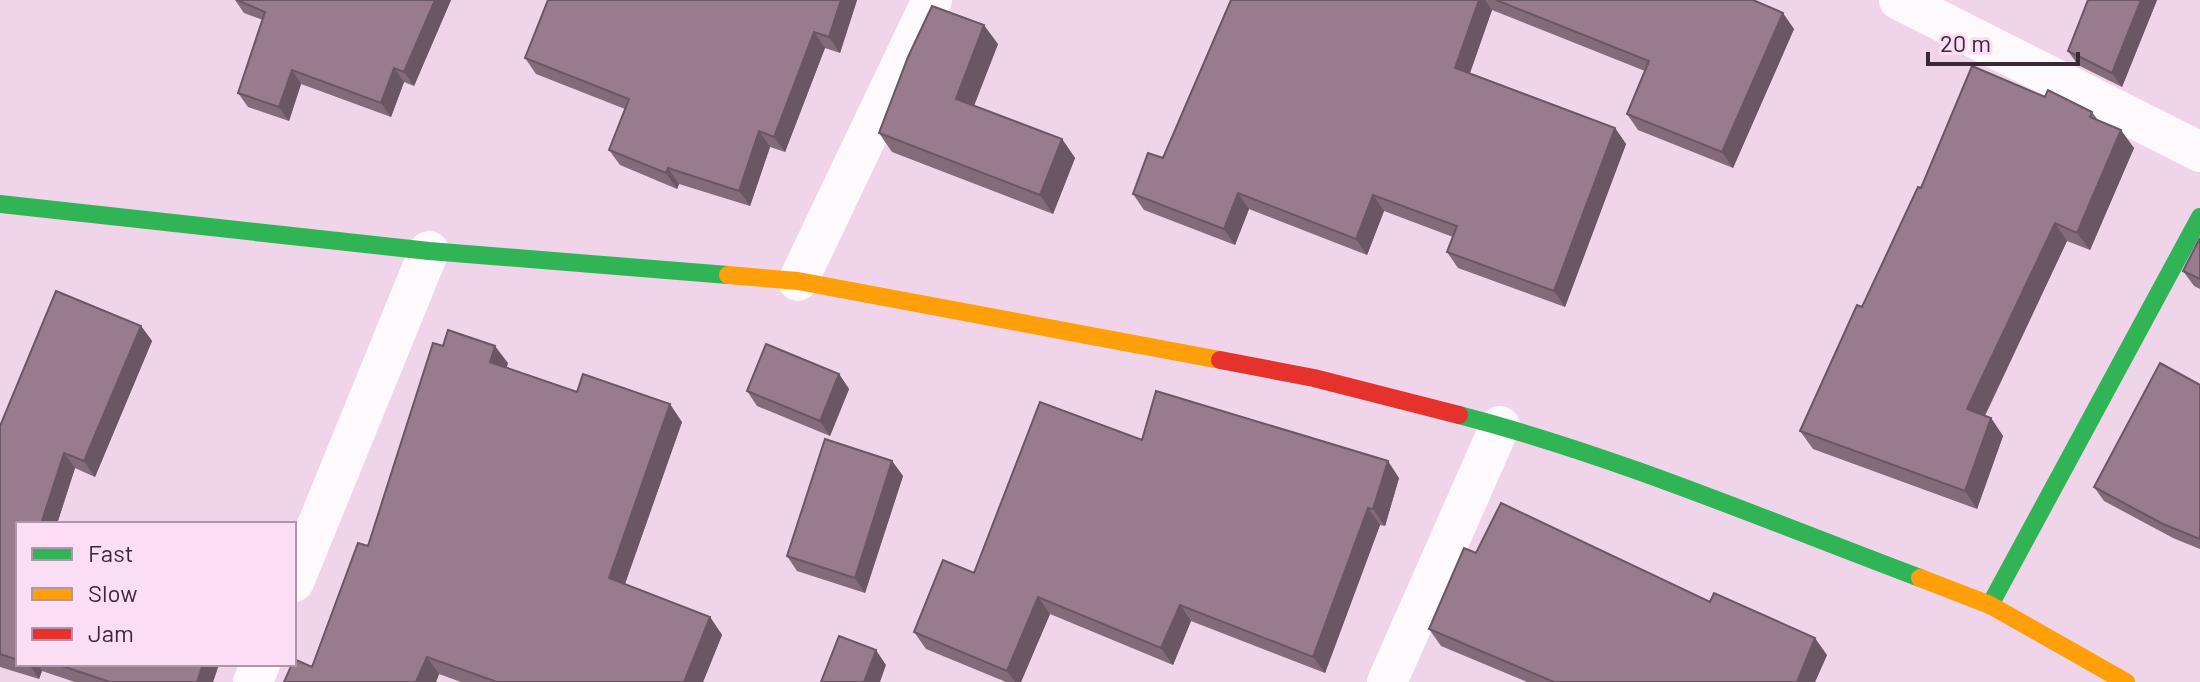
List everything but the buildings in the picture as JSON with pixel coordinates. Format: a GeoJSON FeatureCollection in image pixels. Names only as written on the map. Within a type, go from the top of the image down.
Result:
{"type":"FeatureCollection","features":[{"type":"Feature","properties":{"kind":"main road"},"geometry":{"type":"LineString","coordinates":[[0,204],[429,251],[798,281],[1314,378],[1500,426],[1660,480],[1990,605],[2126,682]]}},
{"type":"Feature","properties":{"kind":"main road"},"geometry":{"type":"LineString","coordinates":[[1990,605],[2200,217]]}},
{"type":"Feature","properties":{"kind":"street"},"geometry":{"type":"LineString","coordinates":[[798,281],[932,0]]}},
{"type":"Feature","properties":{"kind":"street"},"geometry":{"type":"LineString","coordinates":[[1899,0],[2200,152]]}},
{"type":"Feature","properties":{"kind":"street"},"geometry":{"type":"LineString","coordinates":[[296,577],[429,251]]}},
{"type":"Feature","properties":{"kind":"street"},"geometry":{"type":"LineString","coordinates":[[1387,682],[1500,426]]}},
{"type":"Feature","properties":{"kind":"traffic: fast"},"geometry":{"type":"LineString","coordinates":[[0,204],[429,251],[728,275]]}},
{"type":"Feature","properties":{"kind":"traffic: fast"},"geometry":{"type":"LineString","coordinates":[[1990,605],[2200,217]]}},
{"type":"Feature","properties":{"kind":"traffic: fast"},"geometry":{"type":"LineString","coordinates":[[1459,415],[1518,431],[1634,470],[1920,578]]}},
{"type":"Feature","properties":{"kind":"traffic: slow"},"geometry":{"type":"LineString","coordinates":[[728,275],[798,281],[1220,360]]}},
{"type":"Feature","properties":{"kind":"traffic: slow"},"geometry":{"type":"LineString","coordinates":[[1920,578],[1990,605],[2126,682]]}},
{"type":"Feature","properties":{"kind":"traffic: jam"},"geometry":{"type":"LineString","coordinates":[[1220,360],[1314,378],[1459,415]]}}]}
